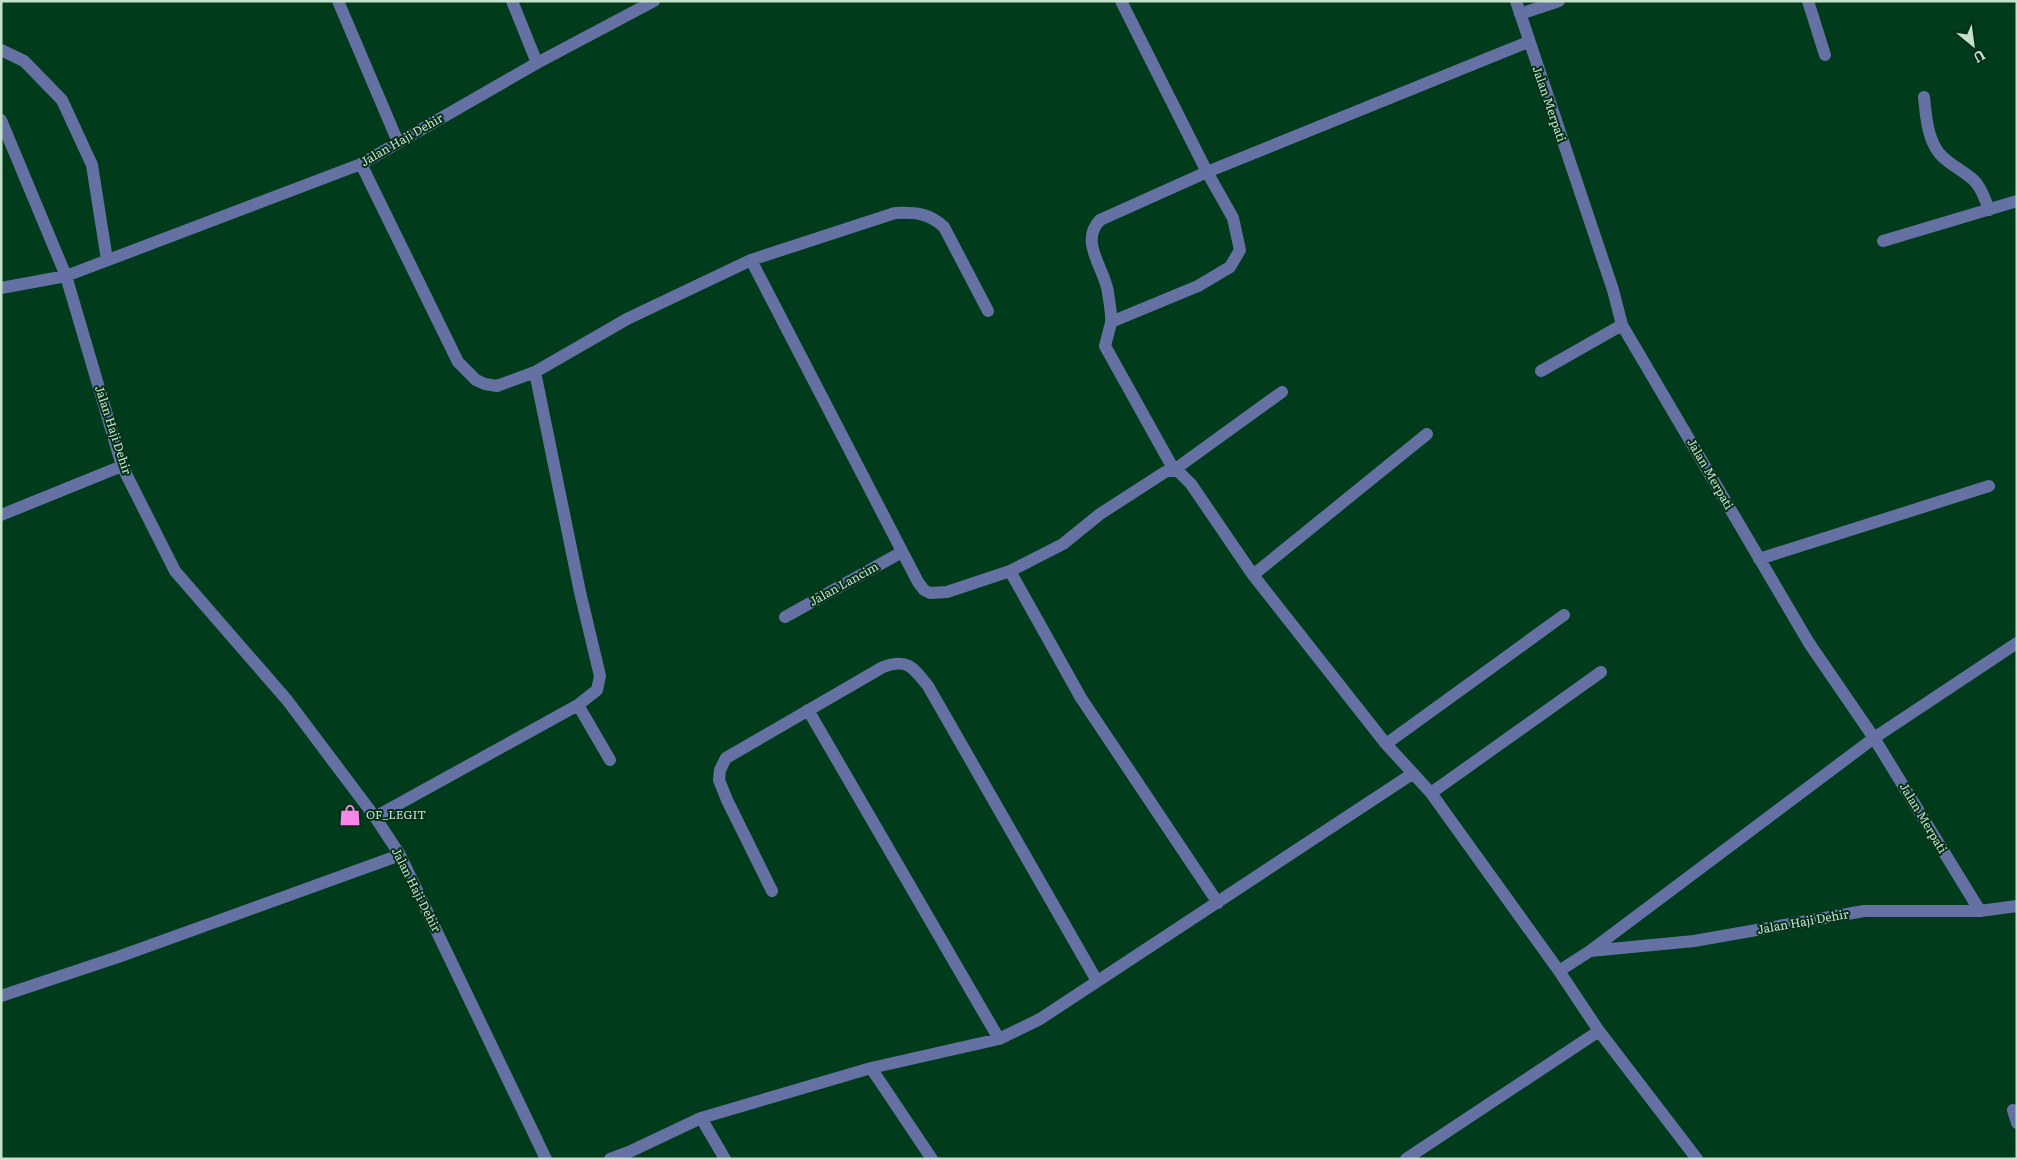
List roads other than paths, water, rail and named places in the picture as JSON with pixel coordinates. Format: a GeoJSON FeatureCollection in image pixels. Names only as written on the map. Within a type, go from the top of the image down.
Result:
{"type":"FeatureCollection","features":[{"type":"Feature","properties":{"kind":"street"},"geometry":{"type":"LineString","coordinates":[[338,1],[398,142]]}},
{"type":"Feature","properties":{"kind":"street"},"geometry":{"type":"LineString","coordinates":[[512,1],[537,63]]}},
{"type":"Feature","properties":{"kind":"street","name":"Jalan Haji Dehir"},"geometry":{"type":"LineString","coordinates":[[546,1159],[400,855],[375,817],[287,700],[175,571],[122,466],[66,276],[361,164],[537,63],[654,1]]}},
{"type":"Feature","properties":{"kind":"street"},"geometry":{"type":"LineString","coordinates":[[1111,322],[1198,286],[1230,267],[1240,250],[1234,218],[1207,172],[1121,1]]}},
{"type":"Feature","properties":{"kind":"street","name":"Jalan Merpati"},"geometry":{"type":"LineString","coordinates":[[1516,1],[1528,42],[1613,290],[1622,325],[1809,643],[1874,738],[1980,911]]}},
{"type":"Feature","properties":{"kind":"street"},"geometry":{"type":"LineString","coordinates":[[1520,14],[1559,1]]}},
{"type":"Feature","properties":{"kind":"street"},"geometry":{"type":"LineString","coordinates":[[1808,1],[1826,55]]}},
{"type":"Feature","properties":{"kind":"street"},"geometry":{"type":"LineString","coordinates":[[1528,42],[1207,172],[1100,220],[1094,226],[1091,233],[1091,242],[1108,290],[1111,322],[1105,346],[1174,470],[1191,484],[1253,575],[1386,744],[1431,793],[1599,1031],[1697,1159]]}},
{"type":"Feature","properties":{"kind":"street"},"geometry":{"type":"LineString","coordinates":[[1,50],[24,61],[62,100],[92,165],[107,260]]}},
{"type":"Feature","properties":{"kind":"street"},"geometry":{"type":"LineString","coordinates":[[1924,97],[1927,125],[1932,141],[1940,154],[1955,168],[1971,177],[1983,194],[1989,210]]}},
{"type":"Feature","properties":{"kind":"street"},"geometry":{"type":"LineString","coordinates":[[1,120],[66,276],[1,288]]}},
{"type":"Feature","properties":{"kind":"street"},"geometry":{"type":"LineString","coordinates":[[361,164],[458,362],[476,380],[485,384],[497,386],[535,372],[627,319],[751,260],[895,213],[923,214],[934,218],[944,226],[988,311]]}},
{"type":"Feature","properties":{"kind":"street"},"geometry":{"type":"LineString","coordinates":[[1883,241],[2017,201]]}},
{"type":"Feature","properties":{"kind":"street"},"geometry":{"type":"LineString","coordinates":[[751,260],[918,582],[924,590],[930,592],[947,592],[1010,571],[1063,544],[1100,514],[1165,472],[1174,470],[1282,392]]}},
{"type":"Feature","properties":{"kind":"street"},"geometry":{"type":"LineString","coordinates":[[1541,371],[1622,325]]}},
{"type":"Feature","properties":{"kind":"street"},"geometry":{"type":"LineString","coordinates":[[375,817],[578,705],[597,690],[600,676],[580,592],[535,372]]}},
{"type":"Feature","properties":{"kind":"street"},"geometry":{"type":"LineString","coordinates":[[1253,575],[1427,434]]}},
{"type":"Feature","properties":{"kind":"street"},"geometry":{"type":"LineString","coordinates":[[1,515],[122,466]]}},
{"type":"Feature","properties":{"kind":"street"},"geometry":{"type":"LineString","coordinates":[[1760,559],[1989,486]]}},
{"type":"Feature","properties":{"kind":"street","name":"Jalan Lancim"},"geometry":{"type":"LineString","coordinates":[[785,617],[902,552]]}},
{"type":"Feature","properties":{"kind":"street"},"geometry":{"type":"LineString","coordinates":[[1010,571],[1081,698],[1218,903]]}},
{"type":"Feature","properties":{"kind":"street"},"geometry":{"type":"LineString","coordinates":[[1386,744],[1564,615]]}},
{"type":"Feature","properties":{"kind":"street"},"geometry":{"type":"LineString","coordinates":[[1558,971],[1590,952],[1874,738],[2017,643]]}},
{"type":"Feature","properties":{"kind":"street"},"geometry":{"type":"LineString","coordinates":[[772,891],[719,780],[720,770],[726,758],[883,667],[897,662],[909,665],[928,686],[1097,981]]}},
{"type":"Feature","properties":{"kind":"street"},"geometry":{"type":"LineString","coordinates":[[1431,793],[1601,672]]}},
{"type":"Feature","properties":{"kind":"street"},"geometry":{"type":"LineString","coordinates":[[578,705],[610,760]]}},
{"type":"Feature","properties":{"kind":"street"},"geometry":{"type":"LineString","coordinates":[[808,710],[999,1039]]}},
{"type":"Feature","properties":{"kind":"street"},"geometry":{"type":"LineString","coordinates":[[610,1159],[701,1118],[871,1068],[999,1039],[1040,1019],[1412,774]]}},
{"type":"Feature","properties":{"kind":"street"},"geometry":{"type":"LineString","coordinates":[[1,996],[118,957],[400,855]]}},
{"type":"Feature","properties":{"kind":"street","name":"Jalan Haji Dehir"},"geometry":{"type":"LineString","coordinates":[[1590,952],[1694,941],[1864,911],[1980,911],[2017,906]]}},
{"type":"Feature","properties":{"kind":"street"},"geometry":{"type":"LineString","coordinates":[[1406,1159],[1599,1031]]}},
{"type":"Feature","properties":{"kind":"street"},"geometry":{"type":"LineString","coordinates":[[871,1068],[932,1159]]}},
{"type":"Feature","properties":{"kind":"street"},"geometry":{"type":"LineString","coordinates":[[2013,1110],[2017,1123]]}},
{"type":"Feature","properties":{"kind":"street"},"geometry":{"type":"LineString","coordinates":[[701,1118],[724,1159]]}},
{"type":"Feature","properties":{"kind":"place","name":"OF_LEGIT"},"geometry":{"type":"Point","coordinates":[350,815]}}]}
